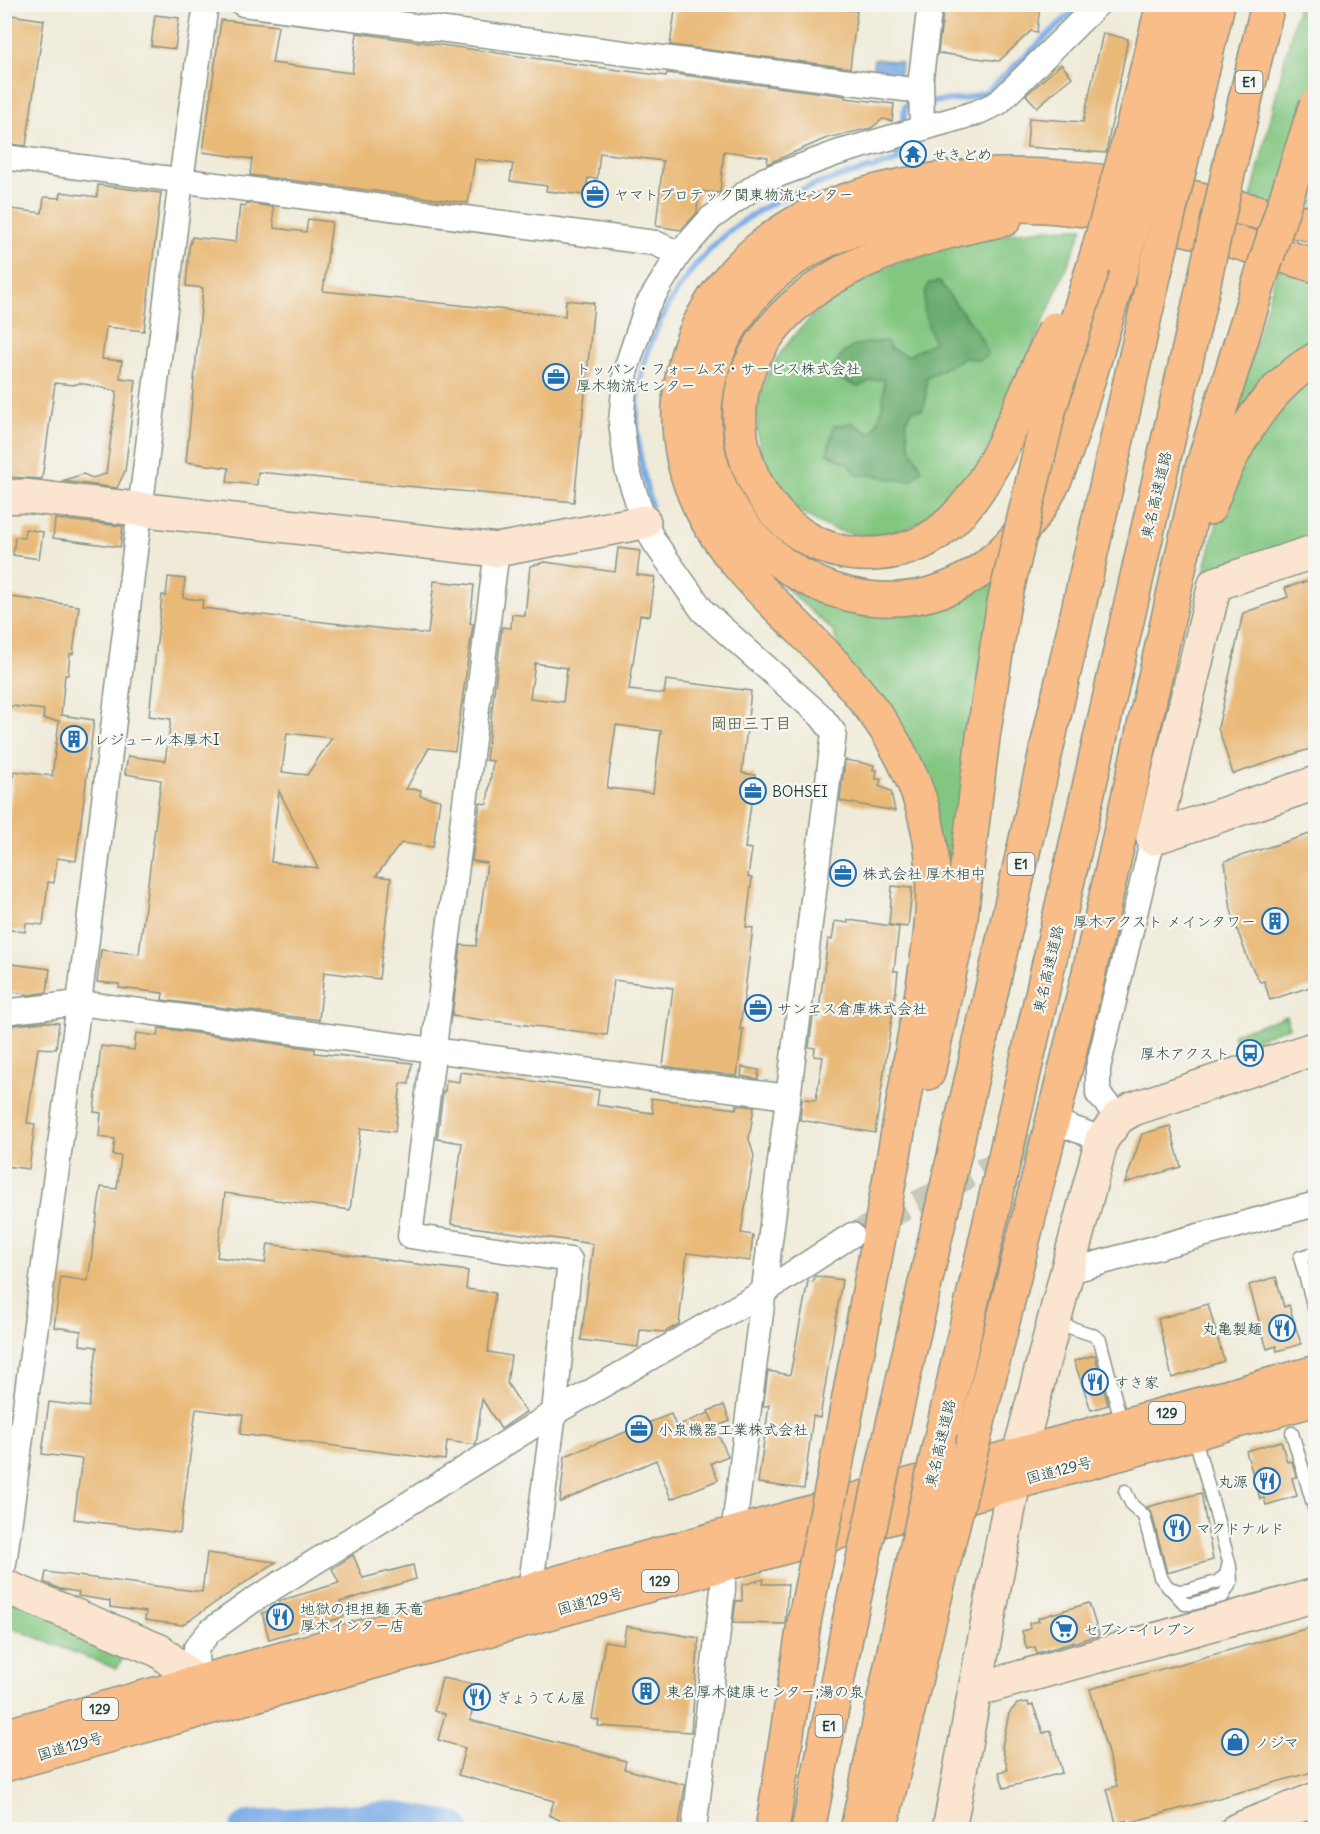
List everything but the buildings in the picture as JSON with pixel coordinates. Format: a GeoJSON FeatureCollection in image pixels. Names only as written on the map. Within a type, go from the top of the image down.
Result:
{"type":"FeatureCollection","features":[{"type":"Feature","properties":{"kind":"highway"},"geometry":{"type":"LineString","coordinates":[[836,1466],[954,960],[1002,608],[1049,411],[1098,251],[1157,140],[1163,4]]}},
{"type":"Feature","properties":{"kind":"highway"},"geometry":{"type":"LineString","coordinates":[[1188,4],[1157,140],[1123,262],[1085,393],[1055,478],[1042,503],[1006,548],[969,578],[947,589],[923,596],[869,598],[842,593],[794,572],[774,557],[740,520],[718,481],[710,458],[706,434],[707,389],[712,366],[731,326],[757,290],[775,272],[794,258],[835,236],[913,212],[1002,203],[1084,210],[1153,221],[1316,266]]}},
{"type":"Feature","properties":{"kind":"highway","name":"E1"},"geometry":{"type":"LineString","coordinates":[[808,1830],[886,1455],[1155,272],[1157,140],[1218,4]]}},
{"type":"Feature","properties":{"kind":"highway","name":"東名高速道路"},"geometry":{"type":"LineString","coordinates":[[857,1830],[939,1446],[1268,4]]}},
{"type":"Feature","properties":{"kind":"highway"},"geometry":{"type":"LineString","coordinates":[[880,1830],[1080,1011],[1159,668],[1201,471],[1316,105]]}},
{"type":"Feature","properties":{"kind":"highway"},"geometry":{"type":"LineString","coordinates":[[1084,210],[1035,214],[970,226],[862,262],[816,288],[782,317],[758,349],[743,389],[740,411],[743,449],[756,486],[781,519],[795,532],[820,545],[845,553],[865,555],[903,550],[942,530],[974,497],[1004,443],[1080,272],[1116,177],[1157,140]]}},
{"type":"Feature","properties":{"kind":"highway"},"geometry":{"type":"LineString","coordinates":[[772,1830],[805,1617],[892,1174],[925,970],[932,898],[930,844],[926,818],[908,767],[878,714],[856,687],[744,572],[711,527],[698,503],[682,450],[679,422],[682,373],[689,349],[706,310],[727,282],[744,261],[785,229],[834,204],[922,180],[989,173],[1069,176],[1157,190],[1316,226]]}},
{"type":"Feature","properties":{"kind":"highway"},"geometry":{"type":"LineString","coordinates":[[1159,668],[1202,528],[1227,466],[1254,419],[1271,398],[1289,379],[1316,360]]}},
{"type":"Feature","properties":{"kind":"highway","name":"国道129号"},"geometry":{"type":"LineString","coordinates":[[1016,1468],[1122,1425],[1316,1372]]}},
{"type":"Feature","properties":{"kind":"highway","name":"国道129号"},"geometry":{"type":"LineString","coordinates":[[4,1736],[200,1695],[1016,1468],[1194,1432],[1316,1399]]}},
{"type":"Feature","properties":{"kind":"highway","name":"国道129号"},"geometry":{"type":"LineString","coordinates":[[4,1765],[200,1695],[530,1591],[728,1549]]}},
{"type":"Feature","properties":{"kind":"street"},"geometry":{"type":"LineString","coordinates":[[4,1564],[79,1004],[181,180],[206,4]]}},
{"type":"Feature","properties":{"kind":"street"},"geometry":{"type":"LineString","coordinates":[[243,4],[921,107],[976,113],[999,103],[1098,4]]}},
{"type":"Feature","properties":{"kind":"street"},"geometry":{"type":"LineString","coordinates":[[921,107],[930,4]]}},
{"type":"Feature","properties":{"kind":"street"},"geometry":{"type":"LineString","coordinates":[[694,1830],[728,1549],[834,733],[821,716],[703,611],[655,543],[644,522],[627,470],[621,422],[626,369],[647,306],[679,254],[711,218],[764,180],[837,153],[921,107]]}},
{"type":"Feature","properties":{"kind":"street"},"geometry":{"type":"LineString","coordinates":[[4,157],[655,243],[679,254]]}},
{"type":"Feature","properties":{"kind":"street"},"geometry":{"type":"LineString","coordinates":[[4,497],[24,496],[497,550],[644,522]]}},
{"type":"Feature","properties":{"kind":"street"},"geometry":{"type":"LineString","coordinates":[[497,550],[410,1236],[570,1260],[554,1413],[530,1591]]}},
{"type":"Feature","properties":{"kind":"street"},"geometry":{"type":"LineString","coordinates":[[1110,1128],[1098,1094],[1098,1068],[1215,584],[1316,550]]}},
{"type":"Feature","properties":{"kind":"street"},"geometry":{"type":"LineString","coordinates":[[1153,838],[1316,783]]}},
{"type":"Feature","properties":{"kind":"street"},"geometry":{"type":"LineString","coordinates":[[4,1012],[79,1004],[788,1097]]}},
{"type":"Feature","properties":{"kind":"street"},"geometry":{"type":"LineString","coordinates":[[949,1830],[1016,1468],[1066,1272],[1110,1128],[1133,1109],[1316,1048]]}},
{"type":"Feature","properties":{"kind":"street"},"geometry":{"type":"LineString","coordinates":[[1069,1127],[1110,1128]]}},
{"type":"Feature","properties":{"kind":"street"},"geometry":{"type":"LineString","coordinates":[[1066,1272],[1316,1204]]}},
{"type":"Feature","properties":{"kind":"street"},"geometry":{"type":"LineString","coordinates":[[200,1695],[196,1648],[210,1631],[252,1602],[554,1413],[762,1293],[852,1235]]}},
{"type":"Feature","properties":{"kind":"street"},"geometry":{"type":"LineString","coordinates":[[4,1586],[160,1652],[200,1695]]}},
{"type":"Feature","properties":{"kind":"street"},"geometry":{"type":"LineString","coordinates":[[975,1690],[1316,1595]]}},
{"type":"Feature","properties":{"kind":"street"},"geometry":{"type":"LineString","coordinates":[[1237,1830],[1316,1799]]}},
{"type":"Feature","properties":{"kind":"lane"},"geometry":{"type":"LineString","coordinates":[[1316,1253],[1300,1257],[1316,1315]]}},
{"type":"Feature","properties":{"kind":"lane"},"geometry":{"type":"LineString","coordinates":[[1053,1322],[1093,1335],[1100,1340],[1122,1425]]}},
{"type":"Feature","properties":{"kind":"lane"},"geometry":{"type":"LineString","coordinates":[[1125,1491],[1132,1505],[1144,1516],[1160,1577],[1169,1588],[1179,1591],[1188,1590],[1217,1582],[1226,1575],[1229,1562],[1194,1432]]}},
{"type":"Feature","properties":{"kind":"lane"},"geometry":{"type":"LineString","coordinates":[[1293,1433],[1316,1514]]}},
{"type":"Feature","properties":{"kind":"green space"},"geometry":{"type":"Polygon","coordinates":[[[1298,5],[1315,5],[1315,217],[1251,199],[1298,5]]]}},
{"type":"Feature","properties":{"kind":"green space"},"geometry":{"type":"Polygon","coordinates":[[[1083,228],[993,438],[972,472],[947,502],[917,524],[885,534],[853,534],[822,524],[795,507],[774,482],[761,450],[757,414],[760,396],[770,370],[785,347],[812,316],[845,291],[881,270],[919,254],[960,242],[1001,234],[1083,228]]]}},
{"type":"Feature","properties":{"kind":"green space"},"geometry":{"type":"Polygon","coordinates":[[[1278,267],[1315,279],[1315,342],[1279,367],[1259,388],[1232,423],[1278,267]]]}},
{"type":"Feature","properties":{"kind":"green space"},"geometry":{"type":"Polygon","coordinates":[[[940,282],[980,336],[988,355],[980,360],[964,358],[926,378],[926,400],[922,410],[913,410],[906,420],[909,445],[922,469],[913,480],[905,481],[872,475],[859,476],[848,464],[827,453],[834,426],[852,423],[871,434],[882,408],[884,379],[870,381],[858,387],[836,377],[834,366],[844,353],[862,344],[886,341],[891,349],[908,356],[934,342],[926,319],[924,298],[929,283],[940,282]]]}},
{"type":"Feature","properties":{"kind":"green space"},"geometry":{"type":"Polygon","coordinates":[[[1315,371],[1315,538],[1203,577],[1223,505],[1241,464],[1266,427],[1315,371]]]}},
{"type":"Feature","properties":{"kind":"green space"},"geometry":{"type":"Polygon","coordinates":[[[999,573],[946,912],[945,867],[841,654],[833,631],[792,594],[777,576],[922,610],[961,601],[999,573]]]}},
{"type":"Feature","properties":{"kind":"green space"},"geometry":{"type":"Polygon","coordinates":[[[1286,1016],[1289,1027],[1236,1046],[1233,1034],[1286,1016]]]}},
{"type":"Feature","properties":{"kind":"green space"},"geometry":{"type":"Polygon","coordinates":[[[4,1594],[127,1649],[117,1669],[5,1625],[4,1594]]]}},
{"type":"Feature","properties":{"kind":"water"},"geometry":{"type":"Polygon","coordinates":[[[874,59],[901,62],[899,77],[872,74],[874,59]]]}},
{"type":"Feature","properties":{"kind":"waterway"},"geometry":{"type":"LineString","coordinates":[[928,102],[964,99],[987,92],[1081,4]]}},
{"type":"Feature","properties":{"kind":"waterway"},"geometry":{"type":"LineString","coordinates":[[903,126],[905,106],[915,104]]}},
{"type":"Feature","properties":{"kind":"waterway"},"geometry":{"type":"LineString","coordinates":[[651,505],[639,448],[638,398],[643,368],[653,338],[666,309],[683,282],[725,235],[749,217],[802,190],[897,161],[898,152]]}},
{"type":"Feature","properties":{"kind":"waterway"},"geometry":{"type":"LineString","coordinates":[[249,1830],[390,1820],[451,1830]]}},
{"type":"Feature","properties":{"kind":"tunnel"},"geometry":{"type":"LineString","coordinates":[[852,1235],[1057,1133]]}},
{"type":"Feature","properties":{"kind":"place","name":"せきどめ"},"geometry":{"type":"Point","coordinates":[913,154]}},
{"type":"Feature","properties":{"kind":"place","name":"ヤマトプロテック関東物流センター"},"geometry":{"type":"Point","coordinates":[595,194]}},
{"type":"Feature","properties":{"kind":"place","name":"トッパン・フォームズ・サービス株式会社 厚木物流センター"},"geometry":{"type":"Point","coordinates":[556,377]}},
{"type":"Feature","properties":{"kind":"place","name":"レジュール本厚木I"},"geometry":{"type":"Point","coordinates":[74,739]}},
{"type":"Feature","properties":{"kind":"place","name":"BOHSEI"},"geometry":{"type":"Point","coordinates":[753,791]}},
{"type":"Feature","properties":{"kind":"place","name":"株式会社 厚木相中"},"geometry":{"type":"Point","coordinates":[843,873]}},
{"type":"Feature","properties":{"kind":"place","name":"厚木アクスト メインタワー"},"geometry":{"type":"Point","coordinates":[1275,921]}},
{"type":"Feature","properties":{"kind":"place","name":"サンヱス倉庫株式会社"},"geometry":{"type":"Point","coordinates":[758,1008]}},
{"type":"Feature","properties":{"kind":"place","name":"厚木アクスト"},"geometry":{"type":"Point","coordinates":[1250,1053]}},
{"type":"Feature","properties":{"kind":"place","name":"丸亀製麺"},"geometry":{"type":"Point","coordinates":[1282,1328]}},
{"type":"Feature","properties":{"kind":"place","name":"すき家"},"geometry":{"type":"Point","coordinates":[1095,1382]}},
{"type":"Feature","properties":{"kind":"place","name":"小泉機器工業株式会社"},"geometry":{"type":"Point","coordinates":[639,1429]}},
{"type":"Feature","properties":{"kind":"place","name":"丸源"},"geometry":{"type":"Point","coordinates":[1267,1481]}},
{"type":"Feature","properties":{"kind":"place","name":"マクドナルド"},"geometry":{"type":"Point","coordinates":[1177,1528]}},
{"type":"Feature","properties":{"kind":"place","name":"地獄の担担麺 天竜 厚木インター店"},"geometry":{"type":"Point","coordinates":[280,1617]}},
{"type":"Feature","properties":{"kind":"place","name":"セブン-イレブン"},"geometry":{"type":"Point","coordinates":[1064,1629]}},
{"type":"Feature","properties":{"kind":"place","name":"東名厚木健康センター;湯の泉"},"geometry":{"type":"Point","coordinates":[646,1691]}},
{"type":"Feature","properties":{"kind":"place","name":"ぎょうてん屋"},"geometry":{"type":"Point","coordinates":[477,1697]}},
{"type":"Feature","properties":{"kind":"place","name":"ノジマ"},"geometry":{"type":"Point","coordinates":[1235,1742]}},
{"type":"Feature","properties":{"kind":"district","name":"岡田三丁目"},"geometry":{"type":"Point","coordinates":[751,723]}}]}
